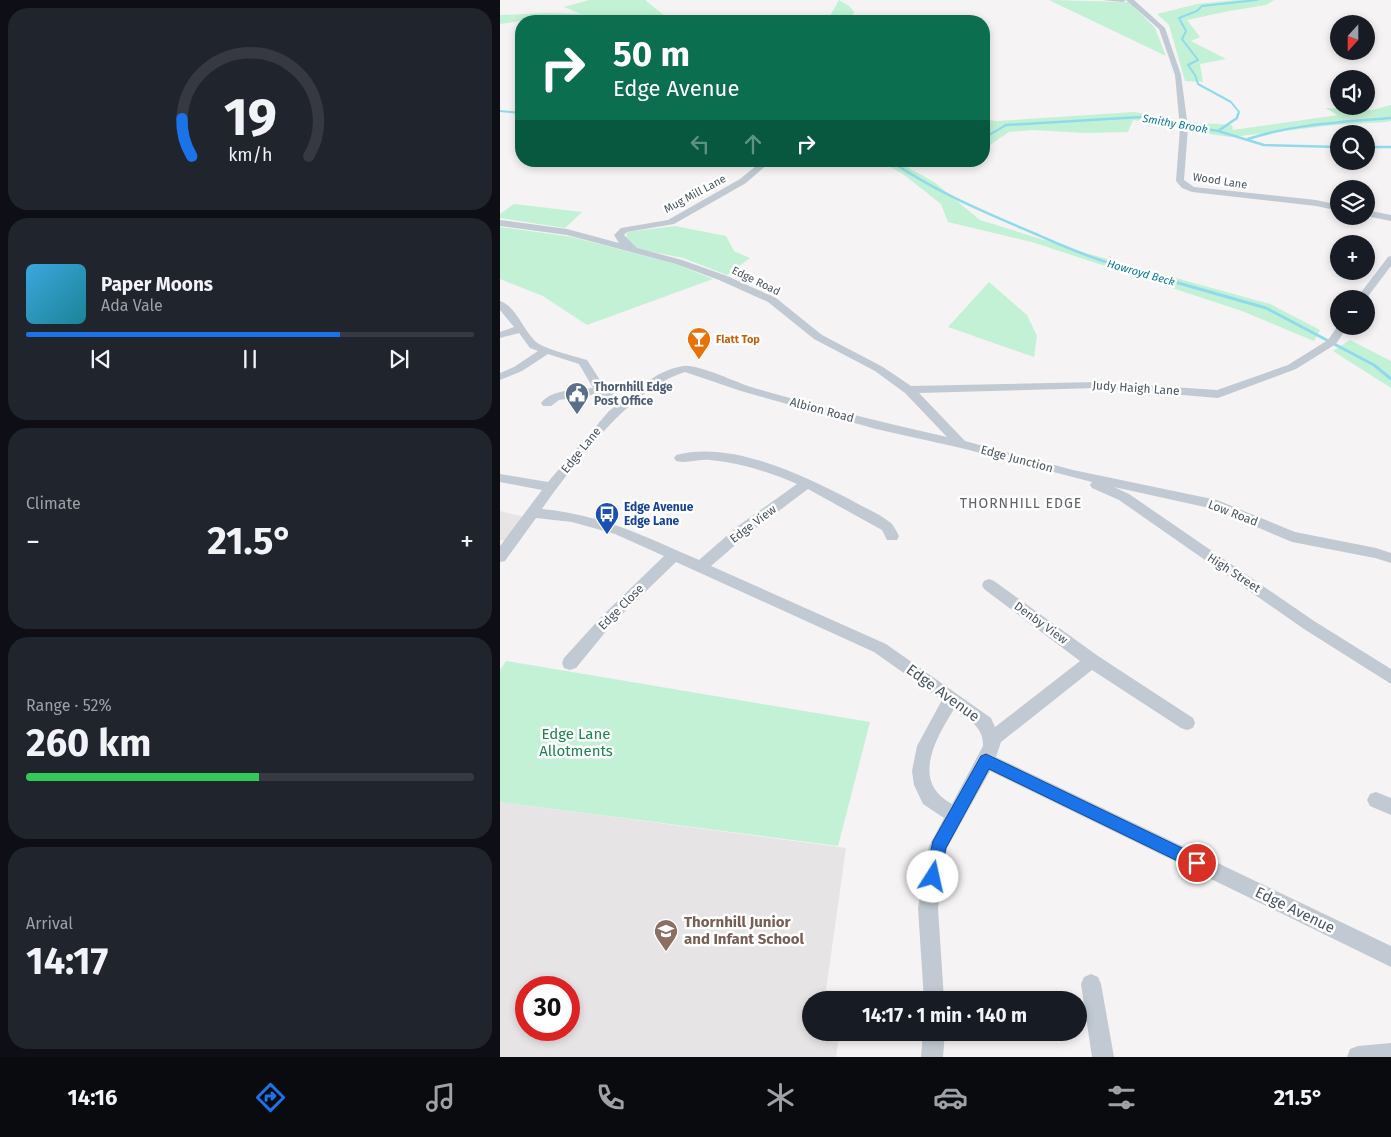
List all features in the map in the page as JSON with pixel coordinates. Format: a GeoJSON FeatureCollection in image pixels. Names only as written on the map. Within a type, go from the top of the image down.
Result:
{"type":"FeatureCollection","features":[{"type":"Feature","properties":{"kind":"street"},"geometry":{"type":"LineString","coordinates":[[1105,0],[1124,0]]}},
{"type":"Feature","properties":{"kind":"street","name":"Wood Lane"},"geometry":{"type":"LineString","coordinates":[[1129,0],[1162,28],[1178,75],[1184,128],[1180,181],[1185,186],[1199,190],[1330,206]]}},
{"type":"Feature","properties":{"kind":"street","name":"Mug Mill Lane"},"geometry":{"type":"LineString","coordinates":[[634,250],[621,240],[619,235],[624,230],[671,222],[743,181],[760,167]]}},
{"type":"Feature","properties":{"kind":"street"},"geometry":{"type":"LineString","coordinates":[[1375,215],[1391,218]]}},
{"type":"Feature","properties":{"kind":"street","name":"Edge Road"},"geometry":{"type":"LineString","coordinates":[[500,222],[567,232],[679,262],[723,278],[772,300],[818,337],[878,369],[909,390],[961,444]]}},
{"type":"Feature","properties":{"kind":"street"},"geometry":{"type":"LineString","coordinates":[[1368,290],[1391,259]]}},
{"type":"Feature","properties":{"kind":"street"},"geometry":{"type":"LineString","coordinates":[[500,304],[534,346],[583,362],[600,390],[610,398],[624,404]]}},
{"type":"Feature","properties":{"kind":"street"},"geometry":{"type":"LineString","coordinates":[[500,335],[520,329]]}},
{"type":"Feature","properties":{"kind":"street","name":"Judy Haigh Lane"},"geometry":{"type":"LineString","coordinates":[[909,390],[1056,385],[1218,394],[1292,367],[1332,342],[1336,335]]}},
{"type":"Feature","properties":{"kind":"street"},"geometry":{"type":"LineString","coordinates":[[500,377],[518,369],[546,351]]}},
{"type":"Feature","properties":{"kind":"street","name":"Edge Lane"},"geometry":{"type":"LineString","coordinates":[[500,557],[551,487],[602,424],[624,404],[656,380],[685,369]]}},
{"type":"Feature","properties":{"kind":"street","name":"Albion Road"},"geometry":{"type":"LineString","coordinates":[[685,369],[745,389],[880,426],[961,444]]}},
{"type":"Feature","properties":{"kind":"street"},"geometry":{"type":"LineString","coordinates":[[547,403],[556,397],[600,390]]}},
{"type":"Feature","properties":{"kind":"street","name":"Edge Junction"},"geometry":{"type":"LineString","coordinates":[[961,444],[1073,474]]}},
{"type":"Feature","properties":{"kind":"street"},"geometry":{"type":"LineString","coordinates":[[680,458],[706,455],[753,462],[808,484],[887,527],[892,536]]}},
{"type":"Feature","properties":{"kind":"street","name":"Low Road"},"geometry":{"type":"LineString","coordinates":[[1073,474],[1217,505],[1292,537],[1376,552],[1391,558]]}},
{"type":"Feature","properties":{"kind":"street","name":"High Street"},"geometry":{"type":"LineString","coordinates":[[1073,474],[1124,497],[1309,625],[1391,677]]}},
{"type":"Feature","properties":{"kind":"street"},"geometry":{"type":"LineString","coordinates":[[500,478],[551,487]]}},
{"type":"Feature","properties":{"kind":"street","name":"Edge View"},"geometry":{"type":"LineString","coordinates":[[700,567],[743,530],[808,484]]}},
{"type":"Feature","properties":{"kind":"street","name":"Edge Avenue"},"geometry":{"type":"LineString","coordinates":[[533,513],[572,518],[619,530],[880,648],[985,723],[992,739]]}},
{"type":"Feature","properties":{"kind":"street","name":"Edge Close"},"geometry":{"type":"LineString","coordinates":[[570,663],[626,600],[675,555]]}},
{"type":"Feature","properties":{"kind":"street","name":"Denby View"},"geometry":{"type":"LineString","coordinates":[[989,585],[1092,661],[1187,723]]}},
{"type":"Feature","properties":{"kind":"street"},"geometry":{"type":"LineString","coordinates":[[933,991],[928,908],[938,846],[986,761],[992,746],[992,739],[1092,661]]}},
{"type":"Feature","properties":{"kind":"street"},"geometry":{"type":"LineString","coordinates":[[952,698],[926,741],[921,759],[921,775],[929,799],[955,814]]}},
{"type":"Feature","properties":{"kind":"street","name":"Edge Avenue"},"geometry":{"type":"LineString","coordinates":[[986,761],[1391,957]]}},
{"type":"Feature","properties":{"kind":"street"},"geometry":{"type":"LineString","coordinates":[[1091,984],[1103,1057]]}},
{"type":"Feature","properties":{"kind":"street"},"geometry":{"type":"LineString","coordinates":[[932,1057],[933,1041]]}},
{"type":"Feature","properties":{"kind":"street"},"geometry":{"type":"LineString","coordinates":[[1358,1057],[1391,1054]]}},
{"type":"Feature","properties":{"kind":"shaded area"},"geometry":{"type":"Polygon","coordinates":[[[500,511],[529,518],[511,541],[500,540],[500,511]]]}},
{"type":"Feature","properties":{"kind":"shaded area","name":"Thornhill Junior and Infant School"},"geometry":{"type":"Polygon","coordinates":[[[500,802],[846,848],[826,990],[843,991],[802,991],[802,1041],[838,1041],[836,1057],[500,1057],[500,802]]]}},
{"type":"Feature","properties":{"kind":"green space"},"geometry":{"type":"Polygon","coordinates":[[[589,0],[645,0],[664,15],[515,15],[515,22],[500,24],[500,15],[581,14],[564,7],[589,0]]]}},
{"type":"Feature","properties":{"kind":"green space"},"geometry":{"type":"Polygon","coordinates":[[[839,0],[849,6],[854,12],[853,15],[830,15],[839,0]]]}},
{"type":"Feature","properties":{"kind":"green space"},"geometry":{"type":"Polygon","coordinates":[[[1049,0],[1129,2],[1155,28],[1166,56],[1049,0]]]}},
{"type":"Feature","properties":{"kind":"green space"},"geometry":{"type":"Polygon","coordinates":[[[1236,0],[1274,0],[1266,5],[1187,20],[1200,37],[1191,41],[1226,59],[1200,64],[1203,82],[1185,81],[1169,25],[1157,14],[1197,4],[1236,0]]]}},
{"type":"Feature","properties":{"kind":"green space"},"geometry":{"type":"Polygon","coordinates":[[[1391,105],[1391,121],[1330,125],[1231,137],[1189,131],[1187,122],[1232,125],[1233,130],[1338,115],[1375,115],[1375,109],[1391,105]]]}},
{"type":"Feature","properties":{"kind":"green space"},"geometry":{"type":"Polygon","coordinates":[[[1134,112],[1179,120],[1179,127],[1133,120],[1128,132],[1085,133],[1032,130],[1009,132],[990,145],[990,120],[1134,112]]]}},
{"type":"Feature","properties":{"kind":"green space"},"geometry":{"type":"Polygon","coordinates":[[[890,167],[907,167],[934,182],[980,220],[1089,254],[1270,304],[1320,330],[1314,341],[1242,311],[1032,242],[948,222],[941,204],[903,174],[890,167]]]}},
{"type":"Feature","properties":{"kind":"green space"},"geometry":{"type":"Polygon","coordinates":[[[514,204],[582,212],[565,228],[500,218],[500,214],[514,204]]]}},
{"type":"Feature","properties":{"kind":"green space"},"geometry":{"type":"Polygon","coordinates":[[[675,226],[726,236],[734,251],[750,258],[727,275],[683,258],[638,249],[626,239],[627,232],[675,226]]]}},
{"type":"Feature","properties":{"kind":"green space"},"geometry":{"type":"Polygon","coordinates":[[[500,227],[572,237],[676,264],[713,279],[587,325],[543,296],[500,279],[500,227]]]}},
{"type":"Feature","properties":{"kind":"green space"},"geometry":{"type":"Polygon","coordinates":[[[989,282],[1027,315],[1037,336],[1034,357],[948,327],[989,282]]]}},
{"type":"Feature","properties":{"kind":"green space"},"geometry":{"type":"Polygon","coordinates":[[[1350,340],[1391,361],[1391,388],[1333,351],[1350,340]]]}},
{"type":"Feature","properties":{"kind":"green space","name":"Edge Lane Allotments"},"geometry":{"type":"Polygon","coordinates":[[[506,661],[870,722],[838,846],[500,802],[500,670],[506,661]]]}},
{"type":"Feature","properties":{"kind":"waterway"},"geometry":{"type":"LineString","coordinates":[[1238,115],[1239,112],[1231,102],[1198,84],[1195,75],[1188,65],[1198,60],[1182,39],[1186,31],[1179,18],[1197,11],[1202,6],[1257,0]]}},
{"type":"Feature","properties":{"kind":"waterway","name":"Smithy Brook"},"geometry":{"type":"LineString","coordinates":[[500,111],[515,112]]}},
{"type":"Feature","properties":{"kind":"waterway"},"geometry":{"type":"LineString","coordinates":[[1218,131],[1237,118],[1238,114]]}},
{"type":"Feature","properties":{"kind":"waterway","name":"Smithy Brook"},"geometry":{"type":"LineString","coordinates":[[990,134],[1006,125],[1141,117],[1218,131]]}},
{"type":"Feature","properties":{"kind":"waterway"},"geometry":{"type":"LineString","coordinates":[[1248,139],[1301,127],[1391,118]]}},
{"type":"Feature","properties":{"kind":"waterway","name":"Smithy Brook"},"geometry":{"type":"LineString","coordinates":[[1218,131],[1264,145],[1330,147]]}},
{"type":"Feature","properties":{"kind":"waterway","name":"Smithy Brook"},"geometry":{"type":"LineString","coordinates":[[1375,147],[1391,147]]}},
{"type":"Feature","properties":{"kind":"waterway","name":"Howroyd Beck"},"geometry":{"type":"LineString","coordinates":[[900,167],[924,182],[977,208],[1073,250],[1116,265]]}},
{"type":"Feature","properties":{"kind":"waterway","name":"Howroyd Beck"},"geometry":{"type":"LineString","coordinates":[[1112,264],[1266,308],[1374,365],[1391,379]]}},
{"type":"Feature","properties":{"kind":"place","name":"Flatt Top"},"geometry":{"type":"Point","coordinates":[699,360]}},
{"type":"Feature","properties":{"kind":"place","name":"Thornhill Edge Post Office"},"geometry":{"type":"Point","coordinates":[577,415]}},
{"type":"Feature","properties":{"kind":"place","name":"Edge Avenue Edge Lane"},"geometry":{"type":"Point","coordinates":[607,535]}},
{"type":"Feature","properties":{"kind":"place","name":"Thornhill Junior and Infant School"},"geometry":{"type":"Point","coordinates":[666,952]}},
{"type":"Feature","properties":{"kind":"district","name":"THORNHILL EDGE"},"geometry":{"type":"Point","coordinates":[1021,503]}},
{"type":"Feature","properties":{"kind":"route"},"geometry":{"type":"LineString","coordinates":[[933,877],[938,846],[986,761],[1197,863]]}}]}
